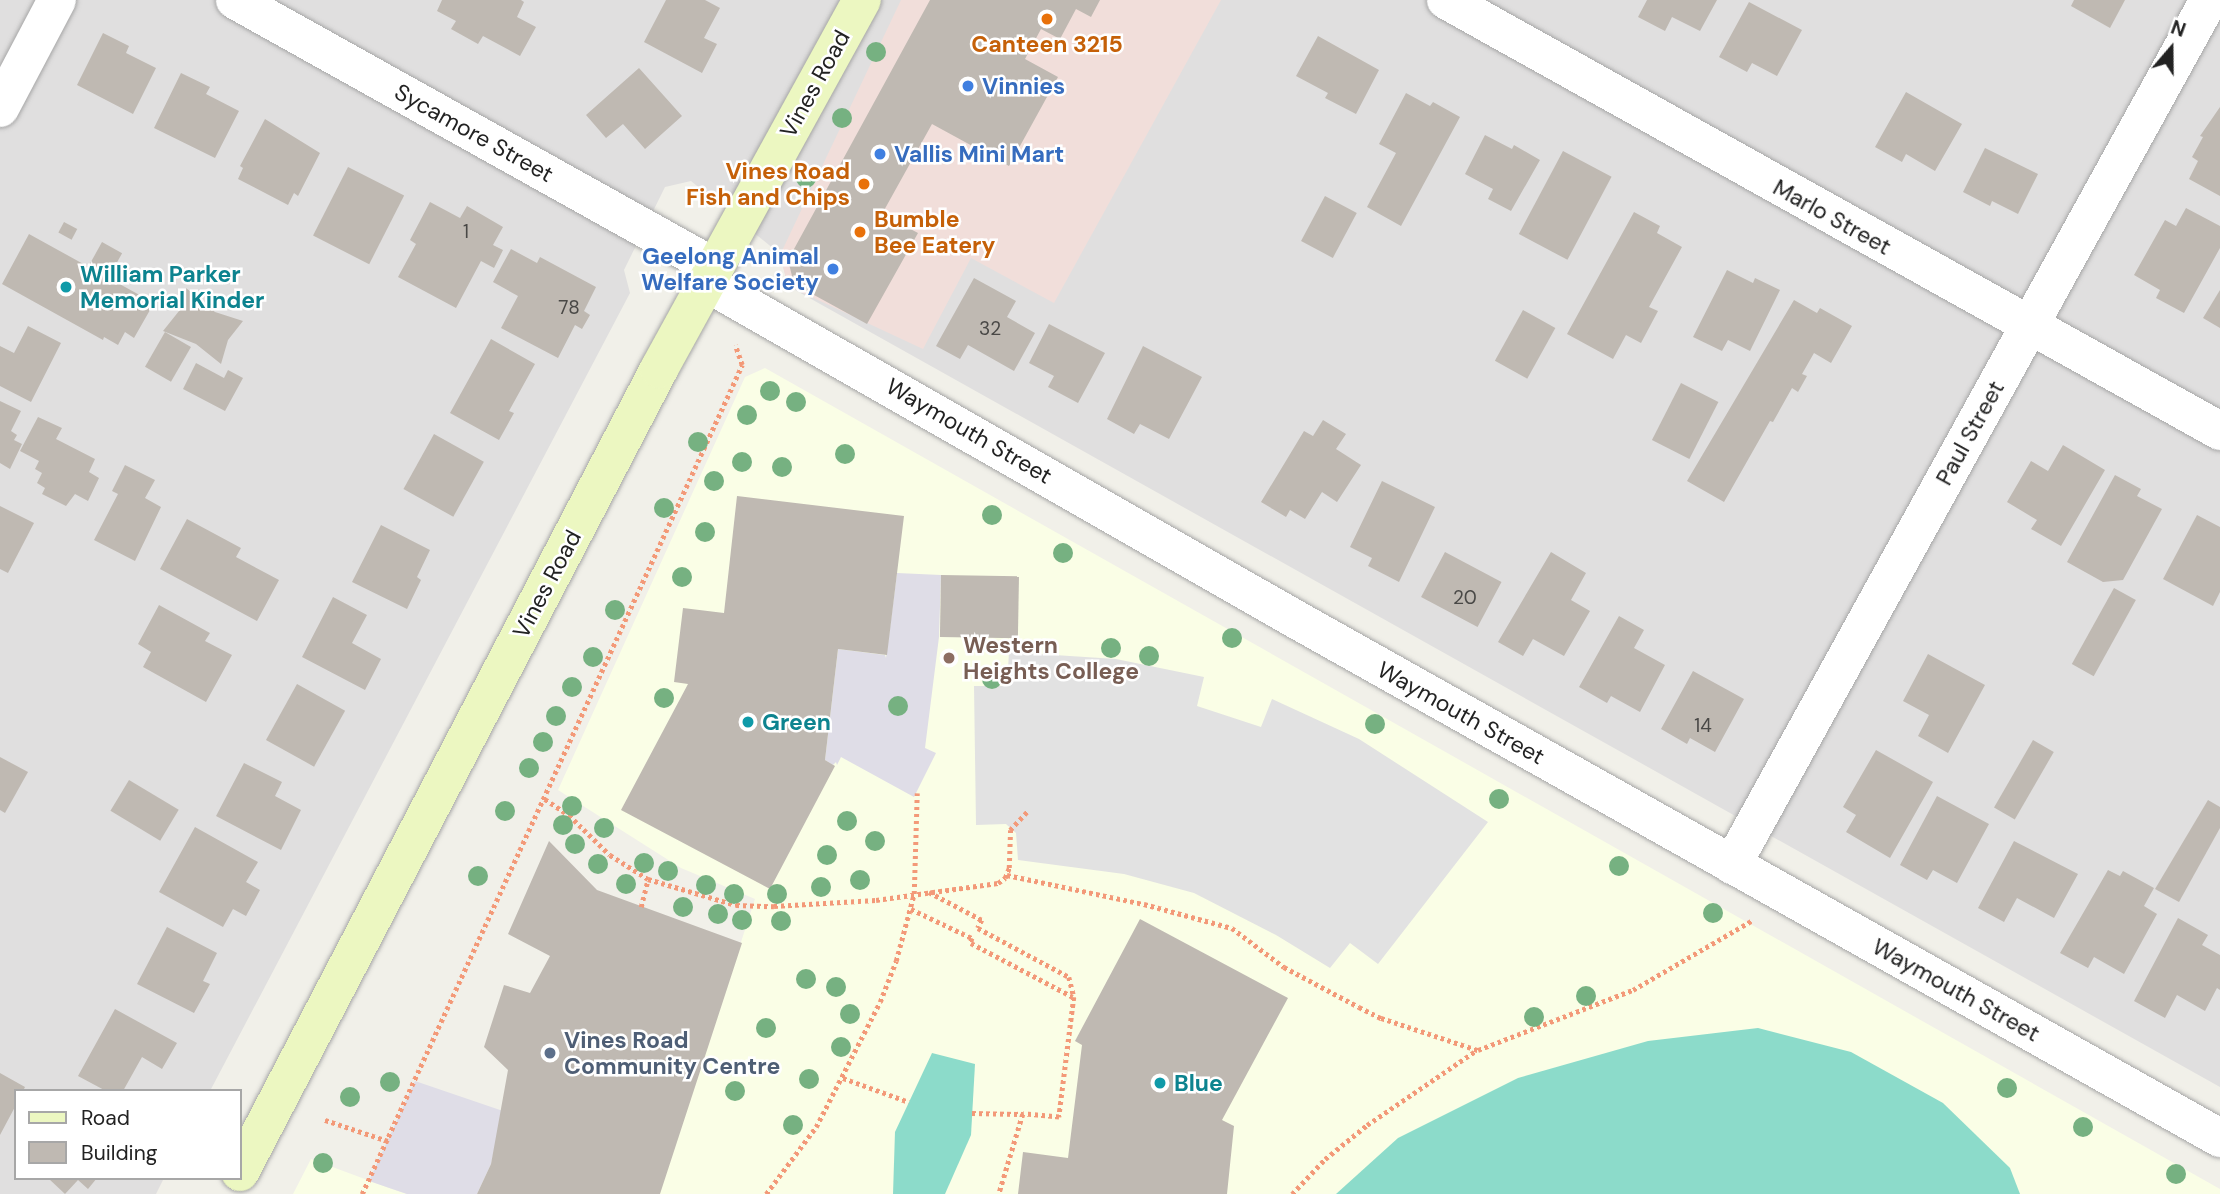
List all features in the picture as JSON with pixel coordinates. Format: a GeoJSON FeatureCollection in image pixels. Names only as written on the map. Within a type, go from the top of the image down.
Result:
{"type":"FeatureCollection","features":[{"type":"Feature","properties":{"kind":"main road","name":"Vines Road"},"geometry":{"type":"LineString","coordinates":[[242,1168],[709,275],[862,0]]}},
{"type":"Feature","properties":{"kind":"street"},"geometry":{"type":"LineString","coordinates":[[0,108],[57,0]]}},
{"type":"Feature","properties":{"kind":"street","name":"Sycamore Street"},"geometry":{"type":"LineString","coordinates":[[235,0],[709,275]]}},
{"type":"Feature","properties":{"kind":"street","name":"Marlo Street"},"geometry":{"type":"LineString","coordinates":[[1446,0],[2220,431]]}},
{"type":"Feature","properties":{"kind":"street","name":"Paul Street"},"geometry":{"type":"LineString","coordinates":[[1732,865],[2209,0]]}},
{"type":"Feature","properties":{"kind":"street","name":"Waymouth Street"},"geometry":{"type":"LineString","coordinates":[[709,275],[1732,865],[2220,1138]]}},
{"type":"Feature","properties":{"kind":"path"},"geometry":{"type":"LineString","coordinates":[[362,1194],[742,365],[734,345]]}},
{"type":"Feature","properties":{"kind":"path"},"geometry":{"type":"LineString","coordinates":[[765,1194],[816,1127],[880,1002],[914,894],[917,793]]}},
{"type":"Feature","properties":{"kind":"path"},"geometry":{"type":"LineString","coordinates":[[545,799],[569,815],[610,855],[648,879],[736,905],[823,905],[998,883],[1007,875],[1010,862],[1010,830],[1027,812]]}},
{"type":"Feature","properties":{"kind":"path"},"geometry":{"type":"LineString","coordinates":[[1007,875],[1144,904],[1232,928],[1284,967],[1381,1018],[1478,1050]]}},
{"type":"Feature","properties":{"kind":"path"},"geometry":{"type":"LineString","coordinates":[[641,907],[648,879]]}},
{"type":"Feature","properties":{"kind":"path"},"geometry":{"type":"LineString","coordinates":[[929,892],[982,920],[971,943],[1074,997]]}},
{"type":"Feature","properties":{"kind":"path"},"geometry":{"type":"LineString","coordinates":[[911,909],[972,938]]}},
{"type":"Feature","properties":{"kind":"path"},"geometry":{"type":"LineString","coordinates":[[1292,1194],[1325,1159],[1367,1125],[1478,1050],[1558,1022],[1633,990],[1752,921]]}},
{"type":"Feature","properties":{"kind":"path"},"geometry":{"type":"LineString","coordinates":[[972,1113],[1059,1117],[1074,997],[1069,977],[978,928]]}},
{"type":"Feature","properties":{"kind":"path"},"geometry":{"type":"LineString","coordinates":[[843,1078],[909,1102]]}},
{"type":"Feature","properties":{"kind":"path"},"geometry":{"type":"LineString","coordinates":[[999,1194],[1023,1114]]}},
{"type":"Feature","properties":{"kind":"path"},"geometry":{"type":"LineString","coordinates":[[325,1120],[388,1141]]}},
{"type":"Feature","properties":{"kind":"shaded area"},"geometry":{"type":"Polygon","coordinates":[[[0,0],[2220,0],[2220,1087],[788,286],[780,254],[691,181],[665,187],[624,270],[630,293],[211,1089],[14,1089],[14,1180],[163,1180],[156,1194],[0,1194],[0,0]]]}},
{"type":"Feature","properties":{"kind":"shaded area"},"geometry":{"type":"Polygon","coordinates":[[[901,0],[1221,0],[1054,303],[971,258],[923,349],[788,286],[780,255],[901,0]]]}},
{"type":"Feature","properties":{"kind":"shaded area","name":"Western Heights College"},"geometry":{"type":"Polygon","coordinates":[[[765,368],[2220,1189],[2220,1194],[659,1194],[755,899],[681,868],[558,790],[745,377],[765,368]]]}},
{"type":"Feature","properties":{"kind":"shaded area"},"geometry":{"type":"Polygon","coordinates":[[[897,573],[941,575],[939,637],[925,748],[936,753],[914,797],[841,757],[837,765],[836,762],[833,765],[825,760],[838,649],[885,655],[886,658],[897,573]]]}},
{"type":"Feature","properties":{"kind":"shaded area"},"geometry":{"type":"Polygon","coordinates":[[[1009,652],[1116,659],[1204,677],[1197,706],[1261,727],[1272,699],[1359,739],[1488,822],[1378,964],[1350,943],[1330,968],[1276,935],[1194,893],[1124,874],[1018,860],[1016,833],[1006,824],[976,825],[974,686],[1007,686],[1009,652]]]}},
{"type":"Feature","properties":{"kind":"shaded area"},"geometry":{"type":"Polygon","coordinates":[[[1758,1028],[1851,1052],[1943,1103],[2010,1168],[2020,1194],[1336,1194],[1398,1138],[1518,1078],[1648,1041],[1758,1028]]]}},
{"type":"Feature","properties":{"kind":"shaded area"},"geometry":{"type":"Polygon","coordinates":[[[932,1053],[975,1064],[971,1135],[945,1194],[893,1194],[895,1132],[932,1053]]]}},
{"type":"Feature","properties":{"kind":"shaded area"},"geometry":{"type":"Polygon","coordinates":[[[415,1081],[503,1111],[491,1164],[477,1194],[407,1194],[369,1181],[415,1081]]]}},
{"type":"Feature","properties":{"kind":"shaded area"},"geometry":{"type":"Polygon","coordinates":[[[311,1159],[389,1188],[407,1194],[293,1194],[311,1159]]]}},
{"type":"Feature","properties":{"kind":"building"},"geometry":{"type":"Polygon","coordinates":[[[442,0],[521,0],[524,2],[517,17],[536,27],[520,56],[483,36],[478,44],[451,29],[456,21],[437,11],[442,0]]]}},
{"type":"Feature","properties":{"kind":"building"},"geometry":{"type":"Polygon","coordinates":[[[666,0],[705,0],[720,8],[704,38],[717,44],[702,73],[644,42],[666,0]]]}},
{"type":"Feature","properties":{"kind":"building"},"geometry":{"type":"Polygon","coordinates":[[[930,0],[1100,0],[1091,17],[1076,9],[1060,39],[1041,29],[1025,59],[1058,77],[1009,166],[932,124],[882,214],[918,233],[867,324],[794,284],[788,260],[930,0]]]}},
{"type":"Feature","properties":{"kind":"building"},"geometry":{"type":"Polygon","coordinates":[[[1647,0],[1717,0],[1700,31],[1672,17],[1665,31],[1638,17],[1647,0]]]}},
{"type":"Feature","properties":{"kind":"building"},"geometry":{"type":"Polygon","coordinates":[[[2074,0],[2125,0],[2110,28],[2071,6],[2074,0]]]}},
{"type":"Feature","properties":{"kind":"building"},"geometry":{"type":"Polygon","coordinates":[[[1749,2],[1802,30],[1777,76],[1752,63],[1747,72],[1719,57],[1749,2]]]}},
{"type":"Feature","properties":{"kind":"building"},"geometry":{"type":"Polygon","coordinates":[[[103,33],[129,46],[126,53],[156,68],[133,114],[77,85],[103,33]]]}},
{"type":"Feature","properties":{"kind":"building"},"geometry":{"type":"Polygon","coordinates":[[[1318,36],[1379,70],[1356,114],[1325,98],[1328,93],[1296,76],[1318,36]]]}},
{"type":"Feature","properties":{"kind":"building"},"geometry":{"type":"Polygon","coordinates":[[[639,68],[682,116],[645,149],[623,124],[606,138],[586,115],[639,68]]]}},
{"type":"Feature","properties":{"kind":"building"},"geometry":{"type":"Polygon","coordinates":[[[181,73],[210,87],[206,94],[239,111],[215,158],[154,128],[181,73]]]}},
{"type":"Feature","properties":{"kind":"building"},"geometry":{"type":"Polygon","coordinates":[[[1906,92],[1962,124],[1935,171],[1906,154],[1902,162],[1875,147],[1906,92]]]}},
{"type":"Feature","properties":{"kind":"building"},"geometry":{"type":"Polygon","coordinates":[[[1406,93],[1430,106],[1433,102],[1460,117],[1401,226],[1367,207],[1396,153],[1379,144],[1406,93]]]}},
{"type":"Feature","properties":{"kind":"building"},"geometry":{"type":"Polygon","coordinates":[[[2220,107],[2220,196],[2189,179],[2198,161],[2192,157],[2203,137],[2200,136],[2220,107]]]}},
{"type":"Feature","properties":{"kind":"building"},"geometry":{"type":"Polygon","coordinates":[[[265,119],[320,153],[298,196],[294,193],[288,205],[238,179],[243,168],[240,166],[265,119]]]}},
{"type":"Feature","properties":{"kind":"building"},"geometry":{"type":"Polygon","coordinates":[[[1485,135],[1512,149],[1514,145],[1540,160],[1511,211],[1488,199],[1493,189],[1465,174],[1485,135]]]}},
{"type":"Feature","properties":{"kind":"building"},"geometry":{"type":"Polygon","coordinates":[[[1985,148],[2038,174],[2018,214],[1992,201],[1990,206],[1963,192],[1985,148]]]}},
{"type":"Feature","properties":{"kind":"building"},"geometry":{"type":"Polygon","coordinates":[[[1563,151],[1612,177],[1567,260],[1519,234],[1563,151]]]}},
{"type":"Feature","properties":{"kind":"building"},"geometry":{"type":"Polygon","coordinates":[[[348,167],[404,196],[369,264],[313,236],[348,167]]]}},
{"type":"Feature","properties":{"kind":"building"},"geometry":{"type":"Polygon","coordinates":[[[1325,196],[1357,213],[1333,258],[1301,241],[1325,196]]]}},
{"type":"Feature","properties":{"kind":"building"},"geometry":{"type":"Polygon","coordinates":[[[430,202],[460,218],[467,206],[503,227],[493,245],[503,250],[494,268],[481,261],[456,308],[398,277],[416,244],[410,240],[430,202]]]}},
{"type":"Feature","properties":{"kind":"building"},"geometry":{"type":"Polygon","coordinates":[[[2186,208],[2220,226],[2220,248],[2184,313],[2156,298],[2160,290],[2134,275],[2165,220],[2176,226],[2186,208]]]}},
{"type":"Feature","properties":{"kind":"building"},"geometry":{"type":"Polygon","coordinates":[[[1634,212],[1660,226],[1657,233],[1682,247],[1649,307],[1658,311],[1641,343],[1626,335],[1613,359],[1567,334],[1634,212]]]}},
{"type":"Feature","properties":{"kind":"building"},"geometry":{"type":"Polygon","coordinates":[[[64,222],[77,229],[72,240],[58,233],[64,222]]]}},
{"type":"Feature","properties":{"kind":"building","name":"William Parker Memorial Kinder"},"geometry":{"type":"Polygon","coordinates":[[[29,234],[154,303],[134,338],[125,332],[118,345],[104,337],[103,340],[2,284],[29,234]]]}},
{"type":"Feature","properties":{"kind":"building"},"geometry":{"type":"Polygon","coordinates":[[[102,242],[122,253],[110,276],[89,265],[102,242]]]}},
{"type":"Feature","properties":{"kind":"building"},"geometry":{"type":"Polygon","coordinates":[[[511,249],[537,263],[540,257],[596,287],[584,311],[590,315],[582,329],[575,325],[558,358],[501,328],[518,296],[493,282],[511,249]]]}},
{"type":"Feature","properties":{"kind":"building"},"geometry":{"type":"Polygon","coordinates":[[[1727,270],[1753,283],[1755,278],[1780,290],[1750,351],[1728,340],[1722,351],[1693,337],[1727,270]]]}},
{"type":"Feature","properties":{"kind":"building"},"geometry":{"type":"Polygon","coordinates":[[[974,278],[1016,301],[1007,317],[1035,333],[1014,371],[968,345],[960,359],[936,346],[974,278]]]}},
{"type":"Feature","properties":{"kind":"building"},"geometry":{"type":"Polygon","coordinates":[[[186,288],[215,312],[243,321],[228,340],[221,364],[196,344],[163,331],[179,311],[186,288]]]}},
{"type":"Feature","properties":{"kind":"building"},"geometry":{"type":"Polygon","coordinates":[[[2220,290],[2220,328],[2203,318],[2220,290]]]}},
{"type":"Feature","properties":{"kind":"building"},"geometry":{"type":"Polygon","coordinates":[[[1794,300],[1817,313],[1820,308],[1852,326],[1831,363],[1814,353],[1802,374],[1807,376],[1798,392],[1792,388],[1724,502],[1687,481],[1794,300]]]}},
{"type":"Feature","properties":{"kind":"building"},"geometry":{"type":"Polygon","coordinates":[[[1523,310],[1555,328],[1527,379],[1495,361],[1523,310]]]}},
{"type":"Feature","properties":{"kind":"building"},"geometry":{"type":"Polygon","coordinates":[[[1049,324],[1105,353],[1078,403],[1048,387],[1054,376],[1029,363],[1049,324]]]}},
{"type":"Feature","properties":{"kind":"building"},"geometry":{"type":"Polygon","coordinates":[[[28,326],[61,343],[31,402],[0,386],[0,346],[14,353],[28,326]]]}},
{"type":"Feature","properties":{"kind":"building"},"geometry":{"type":"Polygon","coordinates":[[[165,332],[191,347],[171,382],[145,367],[165,332]]]}},
{"type":"Feature","properties":{"kind":"building"},"geometry":{"type":"Polygon","coordinates":[[[491,339],[535,364],[509,411],[514,413],[499,440],[450,413],[491,339]]]}},
{"type":"Feature","properties":{"kind":"building"},"geometry":{"type":"Polygon","coordinates":[[[1143,346],[1202,377],[1169,439],[1140,424],[1134,434],[1107,419],[1143,346]]]}},
{"type":"Feature","properties":{"kind":"building"},"geometry":{"type":"Polygon","coordinates":[[[196,363],[224,378],[228,370],[243,378],[225,411],[183,389],[196,363]]]}},
{"type":"Feature","properties":{"kind":"building"},"geometry":{"type":"Polygon","coordinates":[[[1681,383],[1718,402],[1689,459],[1652,440],[1681,383]]]}},
{"type":"Feature","properties":{"kind":"building"},"geometry":{"type":"Polygon","coordinates":[[[0,401],[21,411],[11,431],[17,435],[14,440],[22,444],[10,469],[0,463],[0,401]]]}},
{"type":"Feature","properties":{"kind":"building"},"geometry":{"type":"Polygon","coordinates":[[[38,417],[62,428],[56,439],[95,459],[89,472],[99,478],[88,501],[75,494],[66,506],[42,494],[45,488],[37,483],[42,473],[35,469],[39,461],[20,451],[38,417]]]}},
{"type":"Feature","properties":{"kind":"building"},"geometry":{"type":"Polygon","coordinates":[[[1323,420],[1346,434],[1336,449],[1361,465],[1337,502],[1322,492],[1305,519],[1290,510],[1286,517],[1261,502],[1304,431],[1313,436],[1323,420]]]}},
{"type":"Feature","properties":{"kind":"building"},"geometry":{"type":"Polygon","coordinates":[[[434,434],[484,462],[453,517],[403,489],[434,434]]]}},
{"type":"Feature","properties":{"kind":"building"},"geometry":{"type":"Polygon","coordinates":[[[2063,445],[2105,470],[2061,546],[2031,529],[2037,520],[2007,502],[2031,461],[2048,471],[2063,445]]]}},
{"type":"Feature","properties":{"kind":"building"},"geometry":{"type":"Polygon","coordinates":[[[125,465],[155,480],[145,498],[161,507],[135,561],[94,540],[118,494],[112,491],[125,465]]]}},
{"type":"Feature","properties":{"kind":"building"},"geometry":{"type":"Polygon","coordinates":[[[2115,475],[2141,489],[2137,496],[2162,509],[2123,580],[2103,582],[2067,562],[2115,475]]]}},
{"type":"Feature","properties":{"kind":"building"},"geometry":{"type":"Polygon","coordinates":[[[1382,481],[1435,507],[1399,582],[1368,566],[1372,558],[1350,547],[1382,481]]]}},
{"type":"Feature","properties":{"kind":"building","name":"Green"},"geometry":{"type":"Polygon","coordinates":[[[737,496],[904,516],[887,655],[838,649],[825,760],[835,766],[770,889],[621,810],[688,684],[674,682],[683,608],[724,613],[737,496]]]}},
{"type":"Feature","properties":{"kind":"building"},"geometry":{"type":"Polygon","coordinates":[[[0,506],[34,523],[8,573],[0,569],[0,506]]]}},
{"type":"Feature","properties":{"kind":"building"},"geometry":{"type":"Polygon","coordinates":[[[2197,515],[2220,527],[2220,592],[2213,606],[2163,579],[2197,515]]]}},
{"type":"Feature","properties":{"kind":"building"},"geometry":{"type":"Polygon","coordinates":[[[187,519],[241,548],[236,557],[279,580],[257,621],[160,569],[187,519]]]}},
{"type":"Feature","properties":{"kind":"building"},"geometry":{"type":"Polygon","coordinates":[[[381,525],[430,550],[417,577],[421,580],[407,609],[352,582],[381,525]]]}},
{"type":"Feature","properties":{"kind":"building"},"geometry":{"type":"Polygon","coordinates":[[[1445,552],[1502,582],[1478,627],[1421,597],[1445,552]]]}},
{"type":"Feature","properties":{"kind":"building"},"geometry":{"type":"Polygon","coordinates":[[[1551,552],[1586,573],[1571,600],[1590,611],[1564,656],[1533,639],[1523,656],[1498,642],[1551,552]]]}},
{"type":"Feature","properties":{"kind":"building"},"geometry":{"type":"Polygon","coordinates":[[[941,575],[1019,576],[1018,638],[940,637],[941,575]]]}},
{"type":"Feature","properties":{"kind":"building"},"geometry":{"type":"Polygon","coordinates":[[[2114,588],[2136,600],[2094,676],[2072,664],[2114,588]]]}},
{"type":"Feature","properties":{"kind":"building"},"geometry":{"type":"Polygon","coordinates":[[[333,597],[367,615],[352,643],[381,659],[365,690],[302,657],[333,597]]]}},
{"type":"Feature","properties":{"kind":"building"},"geometry":{"type":"Polygon","coordinates":[[[159,605],[210,633],[205,641],[232,655],[206,702],[143,667],[151,652],[138,644],[159,605]]]}},
{"type":"Feature","properties":{"kind":"building"},"geometry":{"type":"Polygon","coordinates":[[[1619,616],[1644,630],[1634,648],[1665,665],[1640,712],[1611,696],[1607,703],[1579,687],[1619,616]]]}},
{"type":"Feature","properties":{"kind":"building"},"geometry":{"type":"Polygon","coordinates":[[[1928,654],[1985,685],[1948,753],[1918,736],[1929,715],[1903,701],[1928,654]]]}},
{"type":"Feature","properties":{"kind":"building"},"geometry":{"type":"Polygon","coordinates":[[[1693,671],[1744,699],[1715,752],[1690,738],[1687,744],[1661,729],[1693,671]]]}},
{"type":"Feature","properties":{"kind":"building"},"geometry":{"type":"Polygon","coordinates":[[[297,684],[345,711],[314,767],[266,740],[297,684]]]}},
{"type":"Feature","properties":{"kind":"building"},"geometry":{"type":"Polygon","coordinates":[[[2033,740],[2054,752],[2015,820],[1994,808],[2033,740]]]}},
{"type":"Feature","properties":{"kind":"building"},"geometry":{"type":"Polygon","coordinates":[[[1876,750],[1933,782],[1890,858],[1846,832],[1856,815],[1843,807],[1876,750]]]}},
{"type":"Feature","properties":{"kind":"building"},"geometry":{"type":"Polygon","coordinates":[[[0,757],[28,772],[5,813],[0,810],[0,757]]]}},
{"type":"Feature","properties":{"kind":"building"},"geometry":{"type":"Polygon","coordinates":[[[244,763],[282,782],[275,796],[301,810],[281,850],[216,816],[244,763]]]}},
{"type":"Feature","properties":{"kind":"building"},"geometry":{"type":"Polygon","coordinates":[[[129,780],[179,810],[160,841],[110,811],[129,780]]]}},
{"type":"Feature","properties":{"kind":"building"},"geometry":{"type":"Polygon","coordinates":[[[1937,796],[1989,824],[1957,883],[1933,870],[1927,880],[1900,865],[1937,796]]]}},
{"type":"Feature","properties":{"kind":"building"},"geometry":{"type":"Polygon","coordinates":[[[2208,800],[2220,807],[2220,828],[2179,902],[2155,889],[2208,800]]]}},
{"type":"Feature","properties":{"kind":"building"},"geometry":{"type":"Polygon","coordinates":[[[195,827],[258,862],[246,882],[260,890],[246,916],[233,909],[223,927],[159,892],[195,827]]]}},
{"type":"Feature","properties":{"kind":"building"},"geometry":{"type":"Polygon","coordinates":[[[549,841],[597,890],[742,943],[660,1194],[477,1194],[491,1164],[508,1070],[484,1047],[504,985],[530,993],[550,956],[508,934],[549,841]]]}},
{"type":"Feature","properties":{"kind":"building"},"geometry":{"type":"Polygon","coordinates":[[[2014,841],[2078,874],[2054,918],[2017,898],[2004,922],[1978,908],[2014,841]]]}},
{"type":"Feature","properties":{"kind":"building"},"geometry":{"type":"Polygon","coordinates":[[[2108,870],[2120,876],[2123,871],[2154,888],[2144,906],[2157,914],[2124,974],[2094,957],[2088,968],[2060,953],[2108,870]]]}},
{"type":"Feature","properties":{"kind":"building"},"geometry":{"type":"Polygon","coordinates":[[[2178,918],[2208,935],[2202,945],[2220,955],[2220,990],[2217,988],[2205,1011],[2177,995],[2165,1018],[2134,1001],[2178,918]]]}},
{"type":"Feature","properties":{"kind":"building","name":"Blue"},"geometry":{"type":"Polygon","coordinates":[[[1140,919],[1288,998],[1222,1120],[1234,1126],[1227,1194],[1018,1194],[1023,1152],[1068,1158],[1082,1045],[1075,1041],[1140,919]]]}},
{"type":"Feature","properties":{"kind":"building"},"geometry":{"type":"Polygon","coordinates":[[[167,927],[217,953],[203,981],[210,984],[194,1013],[137,984],[167,927]]]}},
{"type":"Feature","properties":{"kind":"building"},"geometry":{"type":"Polygon","coordinates":[[[115,1009],[177,1043],[162,1069],[142,1057],[124,1089],[102,1089],[78,1076],[115,1009]]]}},
{"type":"Feature","properties":{"kind":"building"},"geometry":{"type":"Polygon","coordinates":[[[0,1073],[25,1087],[14,1089],[14,1109],[0,1135],[0,1073]]]}},
{"type":"Feature","properties":{"kind":"building"},"geometry":{"type":"Polygon","coordinates":[[[50,1180],[78,1180],[65,1194],[50,1180]]]}},
{"type":"Feature","properties":{"kind":"building"},"geometry":{"type":"Polygon","coordinates":[[[78,1180],[95,1180],[88,1189],[78,1180]]]}},
{"type":"Feature","properties":{"kind":"place","name":"Canteen 3215"},"geometry":{"type":"Point","coordinates":[1047,19]}},
{"type":"Feature","properties":{"kind":"place","name":"Vinnies"},"geometry":{"type":"Point","coordinates":[968,86]}},
{"type":"Feature","properties":{"kind":"place","name":"Vallis Mini Mart"},"geometry":{"type":"Point","coordinates":[880,154]}},
{"type":"Feature","properties":{"kind":"place","name":"Vines Road Fish and Chips"},"geometry":{"type":"Point","coordinates":[864,184]}},
{"type":"Feature","properties":{"kind":"place","name":"Bumble Bee Eatery"},"geometry":{"type":"Point","coordinates":[860,232]}},
{"type":"Feature","properties":{"kind":"place","name":"Geelong Animal Welfare Society"},"geometry":{"type":"Point","coordinates":[833,269]}},
{"type":"Feature","properties":{"kind":"place","name":"William Parker Memorial Kinder"},"geometry":{"type":"Point","coordinates":[66,287]}},
{"type":"Feature","properties":{"kind":"place","name":"Western Heights College"},"geometry":{"type":"Point","coordinates":[949,658]}},
{"type":"Feature","properties":{"kind":"place","name":"Green"},"geometry":{"type":"Point","coordinates":[748,722]}},
{"type":"Feature","properties":{"kind":"place","name":"Vines Road Community Centre"},"geometry":{"type":"Point","coordinates":[550,1053]}},
{"type":"Feature","properties":{"kind":"place","name":"Blue"},"geometry":{"type":"Point","coordinates":[1160,1083]}}]}
